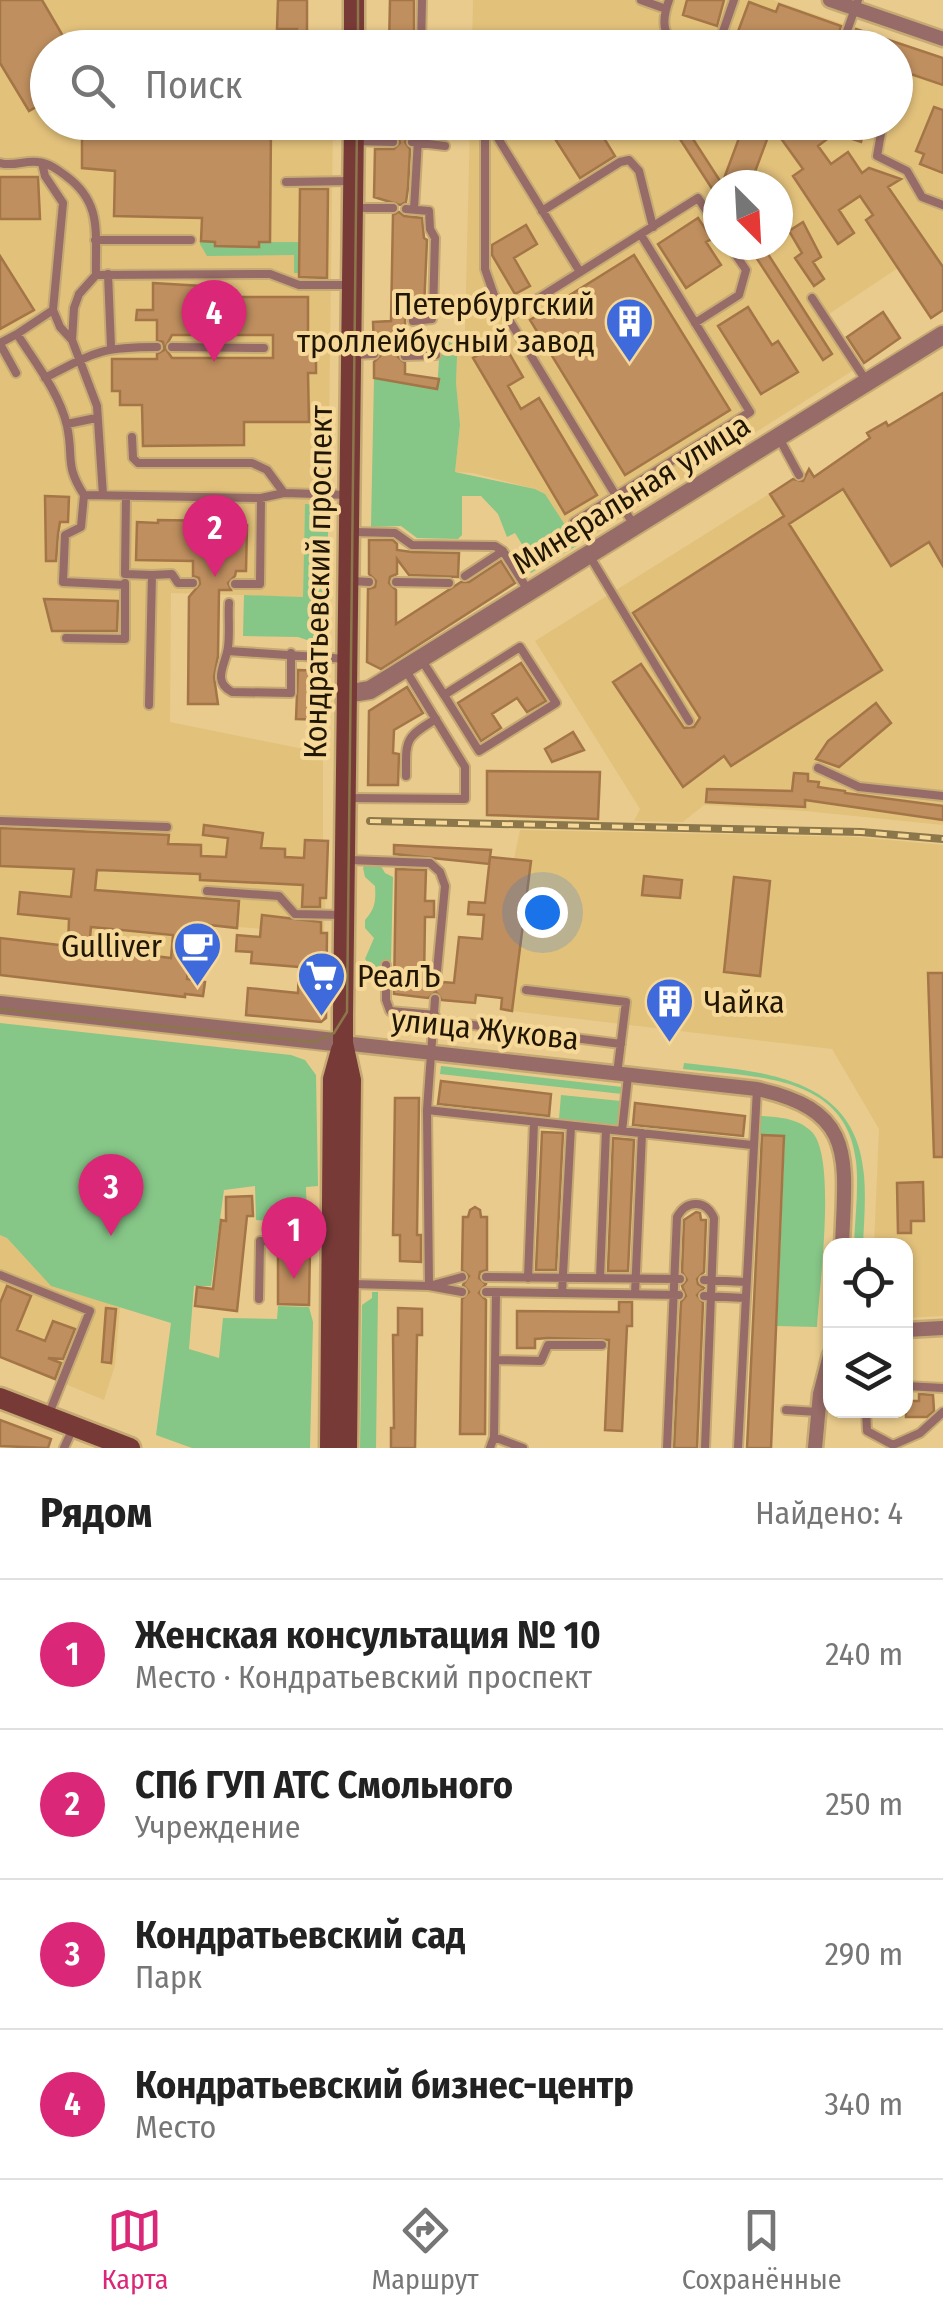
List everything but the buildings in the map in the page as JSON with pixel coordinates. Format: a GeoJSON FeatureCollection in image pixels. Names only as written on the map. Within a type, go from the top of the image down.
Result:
{"type":"FeatureCollection","features":[{"type":"Feature","properties":{"kind":"main road"},"geometry":{"type":"LineString","coordinates":[[354,0],[354,30]]}},
{"type":"Feature","properties":{"kind":"main road","name":"Кондратьевский проспект"},"geometry":{"type":"LineString","coordinates":[[330,1448],[351,1080],[343,1043],[347,659],[358,582],[348,532],[354,140]]}},
{"type":"Feature","properties":{"kind":"main road","name":"Кондратьевский проспект"},"geometry":{"type":"LineString","coordinates":[[340,1284],[347,1448]]}},
{"type":"Feature","properties":{"kind":"main road"},"geometry":{"type":"LineString","coordinates":[[0,1398],[130,1448]]}},
{"type":"Feature","properties":{"kind":"street"},"geometry":{"type":"LineString","coordinates":[[830,0],[856,4],[943,39]]}},
{"type":"Feature","properties":{"kind":"street","name":"Минеральная улица"},"geometry":{"type":"LineString","coordinates":[[346,694],[370,690],[422,659],[943,336]]}},
{"type":"Feature","properties":{"kind":"street","name":"улица Жукова"},"geometry":{"type":"LineString","coordinates":[[0,1005],[757,1089],[788,1096],[809,1106],[832,1128],[844,1172],[842,1238]]}},
{"type":"Feature","properties":{"kind":"street"},"geometry":{"type":"LineString","coordinates":[[913,1330],[943,1328]]}},
{"type":"Feature","properties":{"kind":"street"},"geometry":{"type":"LineString","coordinates":[[815,1448],[823,1388]]}},
{"type":"Feature","properties":{"kind":"lane"},"geometry":{"type":"LineString","coordinates":[[421,30],[422,0]]}},
{"type":"Feature","properties":{"kind":"lane"},"geometry":{"type":"LineString","coordinates":[[640,0],[668,4],[661,22],[665,30]]}},
{"type":"Feature","properties":{"kind":"lane"},"geometry":{"type":"LineString","coordinates":[[724,30],[734,0]]}},
{"type":"Feature","properties":{"kind":"lane"},"geometry":{"type":"LineString","coordinates":[[847,30],[856,4]]}},
{"type":"Feature","properties":{"kind":"lane"},"geometry":{"type":"LineString","coordinates":[[386,140],[394,142]]}},
{"type":"Feature","properties":{"kind":"lane"},"geometry":{"type":"LineString","coordinates":[[487,140],[485,269],[507,318],[635,527]]}},
{"type":"Feature","properties":{"kind":"lane"},"geometry":{"type":"LineString","coordinates":[[498,140],[580,272]]}},
{"type":"Feature","properties":{"kind":"lane"},"geometry":{"type":"LineString","coordinates":[[879,140],[877,156],[907,171],[922,197],[943,206]]}},
{"type":"Feature","properties":{"kind":"lane"},"geometry":{"type":"LineString","coordinates":[[413,320],[427,321],[434,314],[435,238],[429,211],[410,209],[414,161],[419,154],[415,142],[445,146]]}},
{"type":"Feature","properties":{"kind":"lane"},"geometry":{"type":"LineString","coordinates":[[542,210],[628,160],[639,170],[653,227]]}},
{"type":"Feature","properties":{"kind":"lane"},"geometry":{"type":"LineString","coordinates":[[0,163],[42,163],[70,179],[87,196],[95,216],[96,275]]}},
{"type":"Feature","properties":{"kind":"lane"},"geometry":{"type":"LineString","coordinates":[[42,163],[45,176],[63,203],[54,310],[60,327],[72,340]]}},
{"type":"Feature","properties":{"kind":"lane"},"geometry":{"type":"LineString","coordinates":[[286,182],[353,181]]}},
{"type":"Feature","properties":{"kind":"lane"},"geometry":{"type":"LineString","coordinates":[[507,318],[698,198],[703,206]]}},
{"type":"Feature","properties":{"kind":"lane"},"geometry":{"type":"LineString","coordinates":[[353,208],[394,208]]}},
{"type":"Feature","properties":{"kind":"lane"},"geometry":{"type":"LineString","coordinates":[[574,522],[750,412],[640,235]]}},
{"type":"Feature","properties":{"kind":"lane"},"geometry":{"type":"LineString","coordinates":[[96,240],[191,240]]}},
{"type":"Feature","properties":{"kind":"lane"},"geometry":{"type":"LineString","coordinates":[[695,323],[739,295],[746,270],[739,260]]}},
{"type":"Feature","properties":{"kind":"lane"},"geometry":{"type":"LineString","coordinates":[[108,274],[111,347]]}},
{"type":"Feature","properties":{"kind":"lane"},"geometry":{"type":"LineString","coordinates":[[103,495],[97,406],[72,340],[78,294],[96,275],[270,274],[299,285],[351,285]]}},
{"type":"Feature","properties":{"kind":"lane"},"geometry":{"type":"LineString","coordinates":[[812,298],[868,382]]}},
{"type":"Feature","properties":{"kind":"lane"},"geometry":{"type":"LineString","coordinates":[[16,373],[0,343],[54,310]]}},
{"type":"Feature","properties":{"kind":"lane"},"geometry":{"type":"LineString","coordinates":[[17,334],[46,378],[67,424],[71,475],[84,495],[81,527],[65,534],[63,582],[125,584]]}},
{"type":"Feature","properties":{"kind":"lane"},"geometry":{"type":"LineString","coordinates":[[46,378],[111,347],[157,347]]}},
{"type":"Feature","properties":{"kind":"lane"},"geometry":{"type":"LineString","coordinates":[[172,347],[264,348]]}},
{"type":"Feature","properties":{"kind":"lane"},"geometry":{"type":"LineString","coordinates":[[350,355],[374,354]]}},
{"type":"Feature","properties":{"kind":"lane"},"geometry":{"type":"LineString","coordinates":[[405,356],[436,356]]}},
{"type":"Feature","properties":{"kind":"lane"},"geometry":{"type":"LineString","coordinates":[[67,424],[96,418]]}},
{"type":"Feature","properties":{"kind":"lane"},"geometry":{"type":"LineString","coordinates":[[132,437],[132,454],[138,463],[252,462],[266,470],[284,493]]}},
{"type":"Feature","properties":{"kind":"lane"},"geometry":{"type":"LineString","coordinates":[[778,438],[799,475]]}},
{"type":"Feature","properties":{"kind":"lane"},"geometry":{"type":"LineString","coordinates":[[84,495],[349,496]]}},
{"type":"Feature","properties":{"kind":"lane"},"geometry":{"type":"LineString","coordinates":[[66,638],[125,639],[126,496]]}},
{"type":"Feature","properties":{"kind":"lane"},"geometry":{"type":"LineString","coordinates":[[235,584],[260,584],[261,498]]}},
{"type":"Feature","properties":{"kind":"lane"},"geometry":{"type":"LineString","coordinates":[[348,532],[395,532],[412,545],[494,546],[503,551],[529,592]]}},
{"type":"Feature","properties":{"kind":"lane"},"geometry":{"type":"LineString","coordinates":[[465,576],[503,551]]}},
{"type":"Feature","properties":{"kind":"lane"},"geometry":{"type":"LineString","coordinates":[[588,555],[689,721]]}},
{"type":"Feature","properties":{"kind":"lane"},"geometry":{"type":"LineString","coordinates":[[125,574],[172,574],[178,582],[192,583]]}},
{"type":"Feature","properties":{"kind":"lane"},"geometry":{"type":"LineString","coordinates":[[148,705],[152,574]]}},
{"type":"Feature","properties":{"kind":"lane"},"geometry":{"type":"LineString","coordinates":[[396,582],[449,583]]}},
{"type":"Feature","properties":{"kind":"lane"},"geometry":{"type":"LineString","coordinates":[[228,602],[228,651],[220,665],[225,688],[232,692],[290,693],[291,653]]}},
{"type":"Feature","properties":{"kind":"lane"},"geometry":{"type":"LineString","coordinates":[[422,659],[478,751],[556,703],[520,647],[444,694]]}},
{"type":"Feature","properties":{"kind":"lane"},"geometry":{"type":"LineString","coordinates":[[228,651],[347,659]]}},
{"type":"Feature","properties":{"kind":"lane"},"geometry":{"type":"LineString","coordinates":[[345,798],[465,799],[465,766],[405,669]]}},
{"type":"Feature","properties":{"kind":"lane"},"geometry":{"type":"LineString","coordinates":[[406,776],[406,742],[410,735],[436,719]]}},
{"type":"Feature","properties":{"kind":"lane"},"geometry":{"type":"LineString","coordinates":[[818,768],[860,788],[943,796]]}},
{"type":"Feature","properties":{"kind":"lane"},"geometry":{"type":"LineString","coordinates":[[0,821],[167,827]]}},
{"type":"Feature","properties":{"kind":"lane"},"geometry":{"type":"LineString","coordinates":[[344,860],[430,862],[440,872],[445,886],[436,981]]}},
{"type":"Feature","properties":{"kind":"lane"},"geometry":{"type":"LineString","coordinates":[[207,891],[279,896],[295,914],[344,916]]}},
{"type":"Feature","properties":{"kind":"lane"},"geometry":{"type":"LineString","coordinates":[[386,965],[386,1000],[390,1011],[621,1044]]}},
{"type":"Feature","properties":{"kind":"lane"},"geometry":{"type":"LineString","coordinates":[[526,990],[626,1002],[621,1044],[622,1131]]}},
{"type":"Feature","properties":{"kind":"lane"},"geometry":{"type":"LineString","coordinates":[[429,1286],[428,1110],[435,999]]}},
{"type":"Feature","properties":{"kind":"lane"},"geometry":{"type":"LineString","coordinates":[[738,1448],[757,1089]]}},
{"type":"Feature","properties":{"kind":"lane"},"geometry":{"type":"LineString","coordinates":[[428,1110],[752,1145]]}},
{"type":"Feature","properties":{"kind":"lane"},"geometry":{"type":"LineString","coordinates":[[528,1278],[534,1122]]}},
{"type":"Feature","properties":{"kind":"lane"},"geometry":{"type":"LineString","coordinates":[[562,1293],[571,1126]]}},
{"type":"Feature","properties":{"kind":"lane"},"geometry":{"type":"LineString","coordinates":[[600,1278],[606,1130]]}},
{"type":"Feature","properties":{"kind":"lane"},"geometry":{"type":"LineString","coordinates":[[634,1294],[642,1133]]}},
{"type":"Feature","properties":{"kind":"lane"},"geometry":{"type":"LineString","coordinates":[[667,1448],[677,1217],[681,1210],[696,1203],[704,1205],[714,1218],[707,1296],[705,1448]]}},
{"type":"Feature","properties":{"kind":"lane"},"geometry":{"type":"LineString","coordinates":[[259,1299],[260,1241],[341,1242]]}},
{"type":"Feature","properties":{"kind":"lane"},"geometry":{"type":"LineString","coordinates":[[0,1275],[90,1311],[48,1417]]}},
{"type":"Feature","properties":{"kind":"lane"},"geometry":{"type":"LineString","coordinates":[[429,1286],[462,1277]]}},
{"type":"Feature","properties":{"kind":"lane"},"geometry":{"type":"LineString","coordinates":[[490,1448],[494,1437],[495,1360],[491,1278],[677,1279]]}},
{"type":"Feature","properties":{"kind":"lane"},"geometry":{"type":"LineString","coordinates":[[708,1280],[746,1282]]}},
{"type":"Feature","properties":{"kind":"lane"},"geometry":{"type":"LineString","coordinates":[[340,1284],[429,1286],[462,1292]]}},
{"type":"Feature","properties":{"kind":"lane"},"geometry":{"type":"LineString","coordinates":[[491,1292],[676,1295]]}},
{"type":"Feature","properties":{"kind":"lane"},"geometry":{"type":"LineString","coordinates":[[707,1296],[745,1298]]}},
{"type":"Feature","properties":{"kind":"lane"},"geometry":{"type":"LineString","coordinates":[[495,1360],[540,1361],[548,1345],[602,1345]]}},
{"type":"Feature","properties":{"kind":"lane"},"geometry":{"type":"LineString","coordinates":[[913,1386],[943,1388]]}},
{"type":"Feature","properties":{"kind":"lane"},"geometry":{"type":"LineString","coordinates":[[786,1410],[818,1412]]}},
{"type":"Feature","properties":{"kind":"lane"},"geometry":{"type":"LineString","coordinates":[[866,1418],[867,1431],[893,1447],[920,1433],[943,1412]]}},
{"type":"Feature","properties":{"kind":"lane"},"geometry":{"type":"LineString","coordinates":[[64,1448],[74,1426]]}},
{"type":"Feature","properties":{"kind":"lane"},"geometry":{"type":"LineString","coordinates":[[494,1437],[523,1448]]}},
{"type":"Feature","properties":{"kind":"shaded area"},"geometry":{"type":"Polygon","coordinates":[[[0,0],[307,0],[307,30],[30,30],[30,140],[333,140],[328,505],[305,505],[303,597],[171,593],[170,722],[323,753],[323,840],[328,841],[324,933],[193,924],[185,997],[0,975],[0,0]]]}},
{"type":"Feature","properties":{"kind":"shaded area"},"geometry":{"type":"Polygon","coordinates":[[[473,0],[773,0],[861,30],[472,30],[473,0]]]}},
{"type":"Feature","properties":{"kind":"shaded area"},"geometry":{"type":"Polygon","coordinates":[[[913,48],[943,58],[943,310],[931,318],[898,268],[829,314],[860,366],[578,545],[545,494],[473,473],[455,472],[460,425],[456,383],[458,332],[465,331],[470,140],[913,140],[913,48]]]}},
{"type":"Feature","properties":{"kind":"shaded area"},"geometry":{"type":"Polygon","coordinates":[[[809,469],[828,498],[842,488],[890,566],[929,542],[943,566],[943,825],[704,805],[683,822],[634,821],[640,809],[535,641],[809,469]]]}},
{"type":"Feature","properties":{"kind":"shaded area"},"geometry":{"type":"Polygon","coordinates":[[[520,830],[857,837],[943,845],[943,1316],[913,1318],[913,1238],[874,1238],[879,1129],[832,1049],[512,1011],[531,862],[514,859],[520,830]]]}},
{"type":"Feature","properties":{"kind":"shaded area"},"geometry":{"type":"Polygon","coordinates":[[[0,1235],[51,1286],[120,1307],[115,1365],[104,1400],[0,1357],[0,1235]]]}},
{"type":"Feature","properties":{"kind":"green space"},"geometry":{"type":"Polygon","coordinates":[[[200,235],[205,235],[206,242],[299,242],[299,273],[294,273],[294,255],[207,256],[200,235]]]}},
{"type":"Feature","properties":{"kind":"green space"},"geometry":{"type":"Polygon","coordinates":[[[441,332],[458,332],[456,383],[460,425],[455,472],[545,494],[578,545],[531,573],[517,551],[523,546],[515,533],[507,537],[498,514],[481,496],[462,496],[462,535],[458,539],[417,538],[401,526],[371,527],[374,378],[437,389],[441,332]]]}},
{"type":"Feature","properties":{"kind":"green space"},"geometry":{"type":"Polygon","coordinates":[[[305,504],[328,505],[328,647],[298,637],[243,636],[244,595],[303,597],[305,504]]]}},
{"type":"Feature","properties":{"kind":"green space"},"geometry":{"type":"Polygon","coordinates":[[[378,861],[385,873],[393,877],[388,970],[371,966],[365,959],[374,938],[365,928],[365,920],[373,908],[375,886],[365,877],[363,868],[378,861]]]}},
{"type":"Feature","properties":{"kind":"green space"},"geometry":{"type":"Polygon","coordinates":[[[0,1023],[291,1055],[305,1060],[316,1075],[318,1186],[306,1187],[307,1224],[256,1220],[255,1186],[224,1190],[211,1286],[194,1286],[189,1349],[219,1358],[223,1318],[277,1319],[278,1306],[309,1307],[313,1322],[310,1448],[192,1448],[156,1435],[171,1323],[51,1286],[0,1235],[0,1023]]]}},
{"type":"Feature","properties":{"kind":"green space"},"geometry":{"type":"Polygon","coordinates":[[[684,1063],[743,1070],[799,1085],[824,1098],[843,1116],[857,1142],[864,1175],[863,1238],[854,1238],[856,1161],[848,1132],[834,1110],[815,1095],[791,1085],[765,1078],[683,1069],[684,1063]]]}},
{"type":"Feature","properties":{"kind":"green space"},"geometry":{"type":"Polygon","coordinates":[[[441,1066],[622,1087],[622,1094],[440,1074],[441,1066]]]}},
{"type":"Feature","properties":{"kind":"green space"},"geometry":{"type":"Polygon","coordinates":[[[561,1095],[621,1101],[618,1125],[559,1119],[561,1095]]]}},
{"type":"Feature","properties":{"kind":"green space"},"geometry":{"type":"Polygon","coordinates":[[[760,1116],[781,1118],[812,1132],[819,1146],[825,1195],[817,1327],[777,1326],[785,1137],[759,1135],[760,1116]]]}},
{"type":"Feature","properties":{"kind":"green space"},"geometry":{"type":"Polygon","coordinates":[[[372,1292],[378,1292],[376,1448],[360,1448],[362,1305],[372,1298],[372,1292]]]}},
{"type":"Feature","properties":{"kind":"tram line"},"geometry":{"type":"LineString","coordinates":[[358,0],[358,30]]}},
{"type":"Feature","properties":{"kind":"tram line"},"geometry":{"type":"LineString","coordinates":[[0,1009],[314,1042],[334,1033],[347,1012],[357,140]]}},
{"type":"Feature","properties":{"kind":"railway"},"geometry":{"type":"LineString","coordinates":[[370,821],[861,832],[943,839]]}},
{"type":"Feature","properties":{"kind":"place","name":"Кондратьевский бизнес-центр"},"geometry":{"type":"Point","coordinates":[214,362]}},
{"type":"Feature","properties":{"kind":"place","name":"Петербургский троллейбусный завод"},"geometry":{"type":"Point","coordinates":[630,364]}},
{"type":"Feature","properties":{"kind":"place","name":"СПб ГУП АТС Смольного"},"geometry":{"type":"Point","coordinates":[215,577]}},
{"type":"Feature","properties":{"kind":"place","name":"Gulliver"},"geometry":{"type":"Point","coordinates":[197,988]}},
{"type":"Feature","properties":{"kind":"place","name":"РеалЪ"},"geometry":{"type":"Point","coordinates":[322,1018]}},
{"type":"Feature","properties":{"kind":"place","name":"Чайка"},"geometry":{"type":"Point","coordinates":[669,1044]}},
{"type":"Feature","properties":{"kind":"place","name":"Кондратьевский сад"},"geometry":{"type":"Point","coordinates":[111,1236]}},
{"type":"Feature","properties":{"kind":"place","name":"Женская консультация № 10"},"geometry":{"type":"Point","coordinates":[294,1279]}}]}
